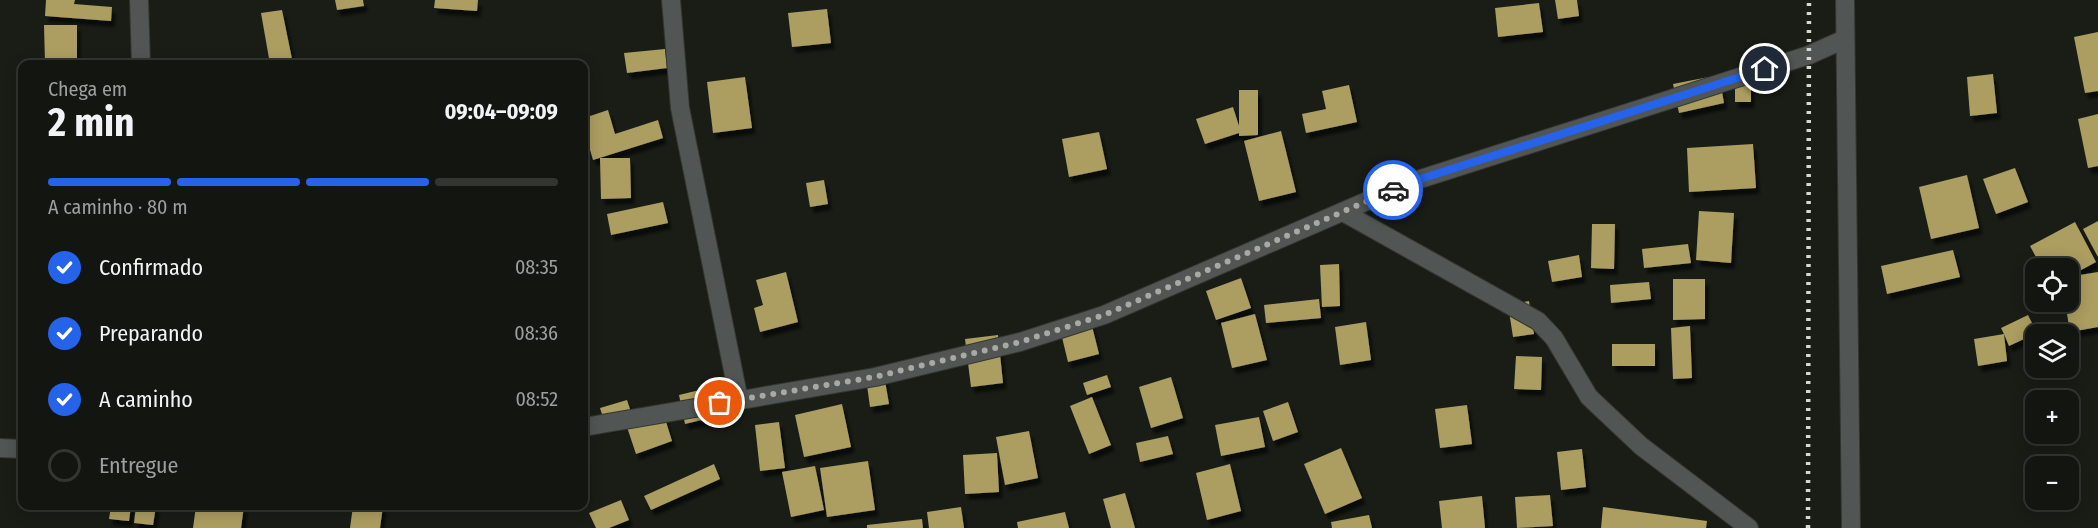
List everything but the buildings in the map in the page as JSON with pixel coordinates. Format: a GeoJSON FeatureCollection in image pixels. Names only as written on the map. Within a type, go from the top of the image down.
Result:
{"type":"FeatureCollection","features":[{"type":"Feature","properties":{"kind":"street"},"geometry":{"type":"LineString","coordinates":[[139,0],[141,60]]}},
{"type":"Feature","properties":{"kind":"street"},"geometry":{"type":"LineString","coordinates":[[671,0],[680,108],[739,400]]}},
{"type":"Feature","properties":{"kind":"street"},"geometry":{"type":"LineString","coordinates":[[1845,0],[1851,528]]}},
{"type":"Feature","properties":{"kind":"street"},"geometry":{"type":"LineString","coordinates":[[588,426],[874,377],[1020,342],[1104,315],[1411,182],[1809,55],[1845,39]]}},
{"type":"Feature","properties":{"kind":"street"},"geometry":{"type":"LineString","coordinates":[[1343,212],[1538,321],[1554,338],[1589,397],[1641,446],[1749,528]]}},
{"type":"Feature","properties":{"kind":"street"},"geometry":{"type":"LineString","coordinates":[[0,448],[18,449]]}},
{"type":"Feature","properties":{"kind":"railway"},"geometry":{"type":"LineString","coordinates":[[1808,528],[1809,0]]}},
{"type":"Feature","properties":{"kind":"way so far"},"geometry":{"type":"LineString","coordinates":[[720,403],[874,377],[1020,342],[1104,315],[1393,190]]}},
{"type":"Feature","properties":{"kind":"route"},"geometry":{"type":"LineString","coordinates":[[1393,190],[1411,182],[1765,69]]}}]}
